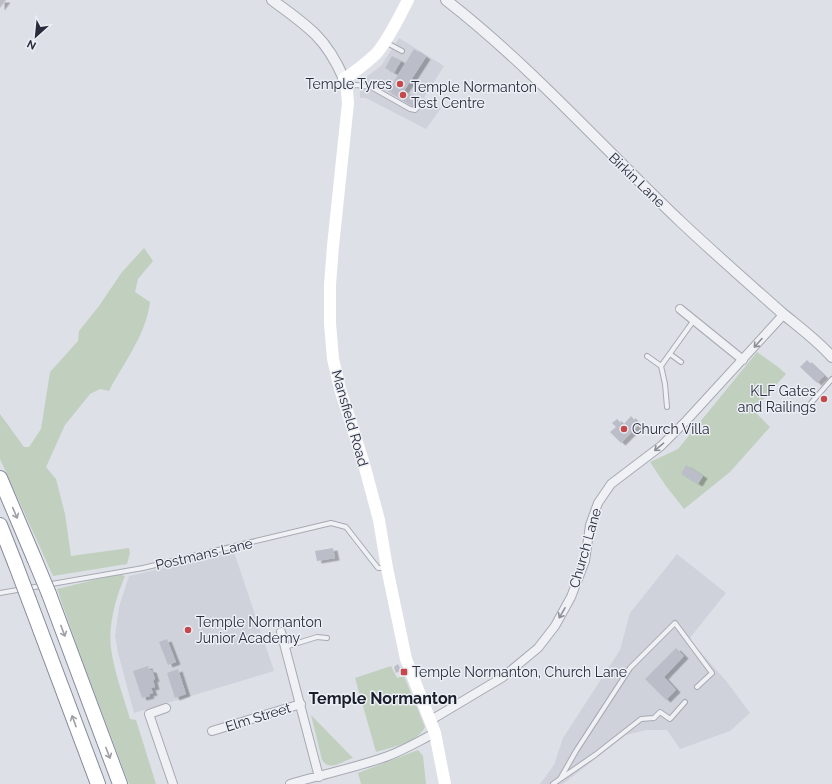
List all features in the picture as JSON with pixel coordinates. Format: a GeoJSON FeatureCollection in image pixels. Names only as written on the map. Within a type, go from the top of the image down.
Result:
{"type":"FeatureCollection","features":[{"type":"Feature","properties":{"kind":"highway"},"geometry":{"type":"LineString","coordinates":[[0,478],[49,594],[120,784]]}},
{"type":"Feature","properties":{"kind":"highway"},"geometry":{"type":"LineString","coordinates":[[0,525],[98,784]]}},
{"type":"Feature","properties":{"kind":"main road"},"geometry":{"type":"LineString","coordinates":[[345,83],[353,73],[376,53],[408,0]]}},
{"type":"Feature","properties":{"kind":"main road","name":"Mansfield Road"},"geometry":{"type":"LineString","coordinates":[[345,83],[348,103],[332,246],[330,285],[330,323],[333,359],[340,388],[364,464],[379,520],[387,568],[406,660],[431,720],[445,784]]}},
{"type":"Feature","properties":{"kind":"street","name":"Mansfield Road"},"geometry":{"type":"LineString","coordinates":[[272,0],[315,34],[333,58],[345,83]]}},
{"type":"Feature","properties":{"kind":"street","name":"Birkin Lane"},"geometry":{"type":"LineString","coordinates":[[446,0],[516,59],[696,237],[784,314],[806,331],[832,357]]}},
{"type":"Feature","properties":{"kind":"street"},"geometry":{"type":"LineString","coordinates":[[680,309],[743,360]]}},
{"type":"Feature","properties":{"kind":"street","name":"Church Lane"},"geometry":{"type":"LineString","coordinates":[[431,720],[503,677],[538,648],[554,626],[571,597],[585,561],[590,525],[595,510],[611,484],[661,446],[743,360],[784,314]]}},
{"type":"Feature","properties":{"kind":"street"},"geometry":{"type":"LineString","coordinates":[[281,632],[301,704]]}},
{"type":"Feature","properties":{"kind":"street","name":"Elm Street"},"geometry":{"type":"LineString","coordinates":[[212,731],[301,704],[319,777]]}},
{"type":"Feature","properties":{"kind":"street"},"geometry":{"type":"LineString","coordinates":[[166,708],[149,714],[174,784]]}},
{"type":"Feature","properties":{"kind":"street"},"geometry":{"type":"LineString","coordinates":[[290,784],[319,777],[388,756],[435,734]]}},
{"type":"Feature","properties":{"kind":"lane"},"geometry":{"type":"LineString","coordinates":[[384,42],[402,51]]}},
{"type":"Feature","properties":{"kind":"lane"},"geometry":{"type":"LineString","coordinates":[[345,83],[371,87],[410,109],[415,110],[420,105]]}},
{"type":"Feature","properties":{"kind":"lane"},"geometry":{"type":"LineString","coordinates":[[660,366],[694,320]]}},
{"type":"Feature","properties":{"kind":"lane"},"geometry":{"type":"LineString","coordinates":[[670,354],[681,362]]}},
{"type":"Feature","properties":{"kind":"lane"},"geometry":{"type":"LineString","coordinates":[[647,356],[660,366],[665,388],[667,407]]}},
{"type":"Feature","properties":{"kind":"lane"},"geometry":{"type":"LineString","coordinates":[[811,403],[832,379]]}},
{"type":"Feature","properties":{"kind":"lane","name":"Postmans Lane"},"geometry":{"type":"LineString","coordinates":[[0,593],[143,568],[331,523],[346,527],[378,568],[387,568]]}},
{"type":"Feature","properties":{"kind":"lane"},"geometry":{"type":"LineString","coordinates":[[560,779],[576,751],[630,668],[674,623],[712,673],[697,687]]}},
{"type":"Feature","properties":{"kind":"lane"},"geometry":{"type":"LineString","coordinates":[[285,647],[317,637],[327,638]]}},
{"type":"Feature","properties":{"kind":"lane"},"geometry":{"type":"LineString","coordinates":[[553,784],[595,755],[641,719],[654,718],[660,712],[670,719],[685,702]]}},
{"type":"Feature","properties":{"kind":"shaded area"},"geometry":{"type":"Polygon","coordinates":[[[399,38],[444,66],[424,98],[441,108],[426,129],[366,98],[360,98],[360,91],[365,78],[381,66],[399,38]]]}},
{"type":"Feature","properties":{"kind":"shaded area","name":"Temple Normanton Junior Academy"},"geometry":{"type":"Polygon","coordinates":[[[234,552],[274,671],[134,713],[115,636],[119,607],[129,576],[234,552]]]}},
{"type":"Feature","properties":{"kind":"shaded area"},"geometry":{"type":"Polygon","coordinates":[[[677,554],[726,593],[689,639],[727,682],[750,713],[730,731],[680,749],[667,730],[646,730],[626,735],[563,784],[540,784],[554,765],[563,738],[620,650],[630,613],[677,554]]]}},
{"type":"Feature","properties":{"kind":"green space"},"geometry":{"type":"Polygon","coordinates":[[[144,248],[153,261],[138,279],[135,292],[150,302],[144,326],[134,348],[109,391],[100,389],[90,394],[65,425],[46,467],[56,479],[65,514],[71,556],[129,548],[130,553],[127,564],[53,576],[0,459],[0,414],[24,447],[29,447],[41,429],[50,372],[78,341],[79,331],[99,306],[122,272],[144,248]]]}},
{"type":"Feature","properties":{"kind":"green space"},"geometry":{"type":"Polygon","coordinates":[[[757,352],[786,374],[753,410],[770,427],[730,472],[684,509],[650,462],[678,449],[757,352]]]}},
{"type":"Feature","properties":{"kind":"green space"},"geometry":{"type":"Polygon","coordinates":[[[118,574],[125,576],[116,602],[112,621],[110,639],[112,657],[130,719],[136,720],[156,784],[129,784],[57,589],[118,574]]]}},
{"type":"Feature","properties":{"kind":"green space"},"geometry":{"type":"Polygon","coordinates":[[[391,666],[397,678],[404,676],[425,727],[410,741],[376,752],[355,678],[391,666]]]}},
{"type":"Feature","properties":{"kind":"green space"},"geometry":{"type":"Polygon","coordinates":[[[311,715],[353,758],[336,765],[328,765],[322,760],[311,715]]]}},
{"type":"Feature","properties":{"kind":"green space"},"geometry":{"type":"Polygon","coordinates":[[[418,750],[423,756],[426,784],[361,784],[358,773],[418,750]]]}},
{"type":"Feature","properties":{"kind":"building"},"geometry":{"type":"Polygon","coordinates":[[[0,0],[6,0],[0,8],[0,0]]]}},
{"type":"Feature","properties":{"kind":"building"},"geometry":{"type":"Polygon","coordinates":[[[414,49],[426,57],[404,91],[417,99],[412,106],[388,91],[414,49]]]}},
{"type":"Feature","properties":{"kind":"building"},"geometry":{"type":"Polygon","coordinates":[[[392,56],[401,61],[394,73],[385,68],[392,56]]]}},
{"type":"Feature","properties":{"kind":"building"},"geometry":{"type":"Polygon","coordinates":[[[807,360],[824,376],[817,383],[800,367],[807,360]]]}},
{"type":"Feature","properties":{"kind":"building","name":"Church Villa"},"geometry":{"type":"Polygon","coordinates":[[[631,416],[639,425],[621,443],[610,432],[616,427],[612,423],[617,419],[623,425],[631,416]]]}},
{"type":"Feature","properties":{"kind":"building"},"geometry":{"type":"Polygon","coordinates":[[[686,465],[703,476],[698,484],[681,474],[686,465]]]}},
{"type":"Feature","properties":{"kind":"building"},"geometry":{"type":"Polygon","coordinates":[[[333,548],[335,558],[317,561],[315,551],[333,548]]]}},
{"type":"Feature","properties":{"kind":"building"},"geometry":{"type":"Polygon","coordinates":[[[167,639],[176,662],[168,665],[159,642],[167,639]]]}},
{"type":"Feature","properties":{"kind":"building"},"geometry":{"type":"Polygon","coordinates":[[[676,648],[684,656],[664,677],[676,690],[666,700],[645,679],[676,648]]]}},
{"type":"Feature","properties":{"kind":"building"},"geometry":{"type":"Polygon","coordinates":[[[398,664],[401,670],[396,673],[394,667],[398,664]]]}},
{"type":"Feature","properties":{"kind":"building"},"geometry":{"type":"Polygon","coordinates":[[[148,666],[149,670],[152,670],[155,679],[153,680],[155,687],[151,688],[153,693],[149,694],[150,696],[142,698],[133,671],[148,666]]]}},
{"type":"Feature","properties":{"kind":"building"},"geometry":{"type":"Polygon","coordinates":[[[178,669],[186,694],[175,698],[167,673],[178,669]]]}},
{"type":"Feature","properties":{"kind":"place","name":"Temple Tyres"},"geometry":{"type":"Point","coordinates":[400,84]}},
{"type":"Feature","properties":{"kind":"place","name":"Temple Normanton Test Centre"},"geometry":{"type":"Point","coordinates":[403,95]}},
{"type":"Feature","properties":{"kind":"place","name":"KLF Gates and Railings"},"geometry":{"type":"Point","coordinates":[824,399]}},
{"type":"Feature","properties":{"kind":"place","name":"Church Villa"},"geometry":{"type":"Point","coordinates":[624,429]}},
{"type":"Feature","properties":{"kind":"place","name":"Temple Normanton Junior Academy"},"geometry":{"type":"Point","coordinates":[188,630]}},
{"type":"Feature","properties":{"kind":"place","name":"Temple Normanton, Church Lane"},"geometry":{"type":"Point","coordinates":[404,672]}},
{"type":"Feature","properties":{"kind":"district","name":"Temple Normanton"},"geometry":{"type":"Point","coordinates":[383,698]}}]}
